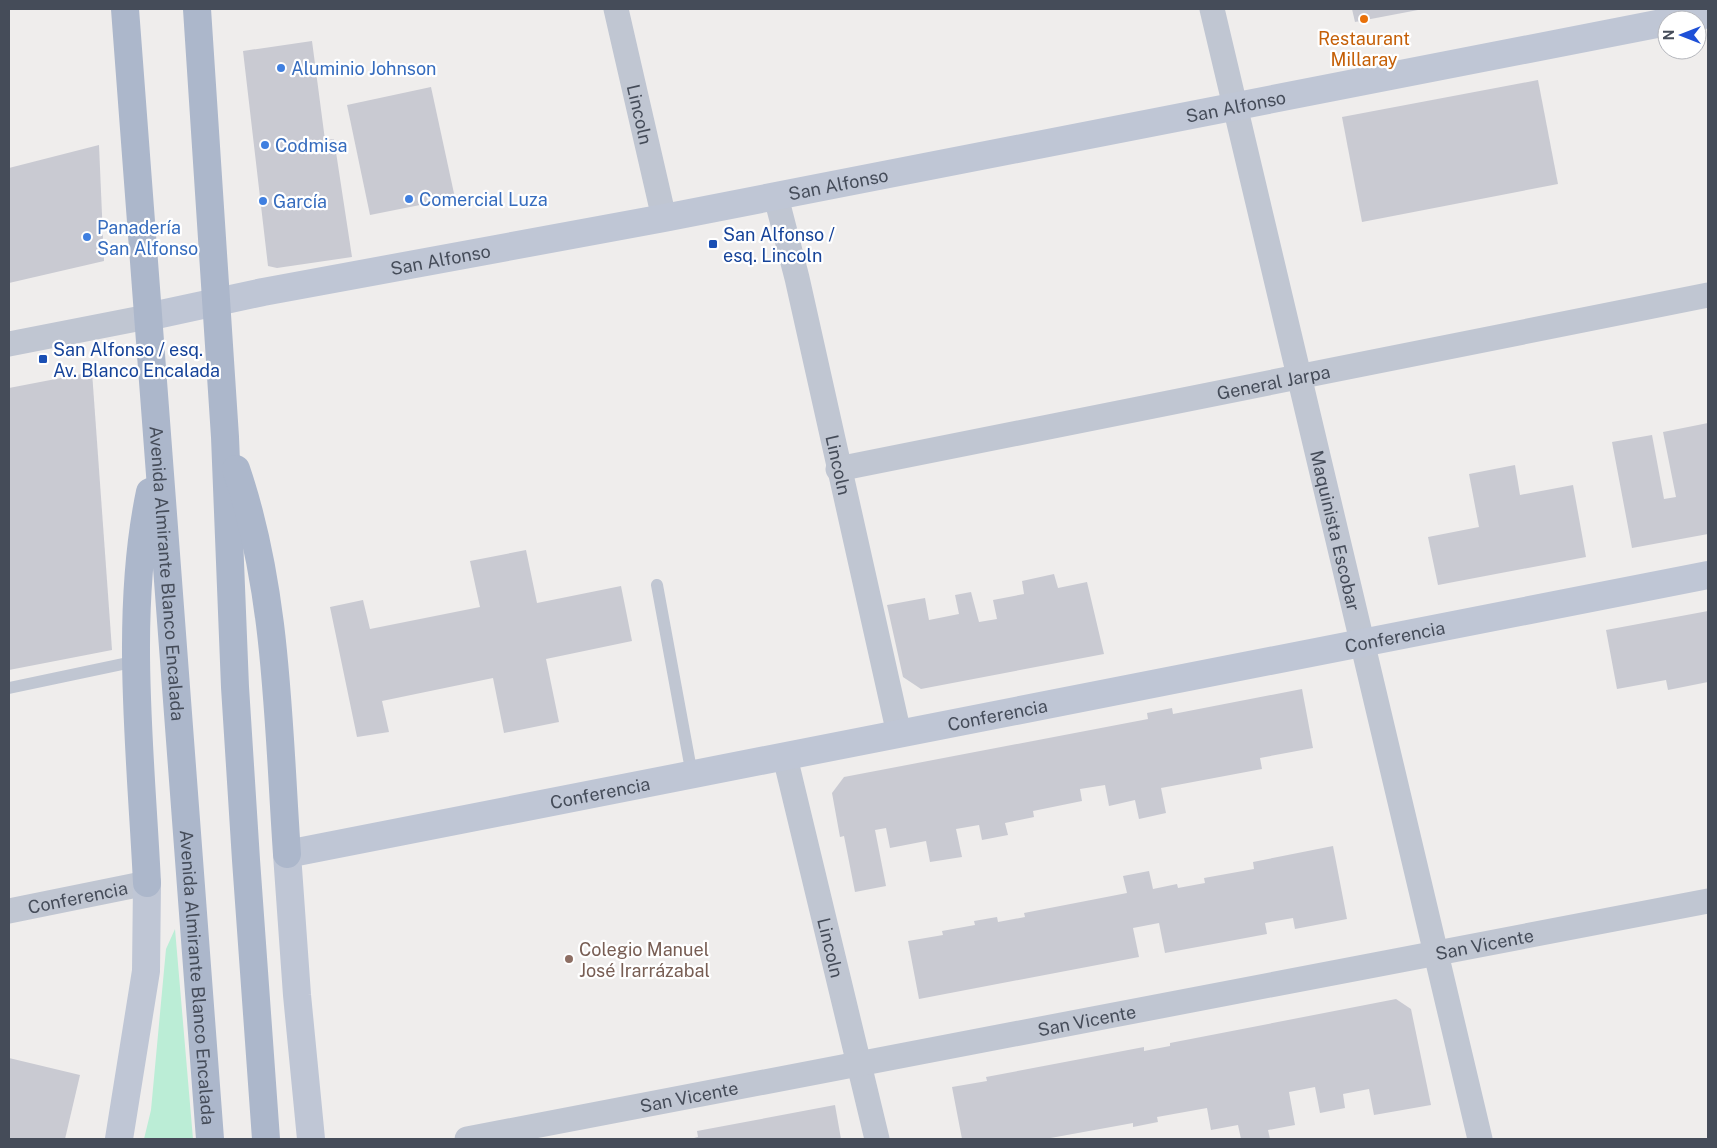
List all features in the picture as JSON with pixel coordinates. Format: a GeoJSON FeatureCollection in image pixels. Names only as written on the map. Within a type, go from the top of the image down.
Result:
{"type":"FeatureCollection","features":[{"type":"Feature","properties":{"kind":"main road","name":"Avenida Almirante Blanco Encalada"},"geometry":{"type":"LineString","coordinates":[[124,9],[210,1139]]}},
{"type":"Feature","properties":{"kind":"main road"},"geometry":{"type":"LineString","coordinates":[[197,9],[225,437],[236,687],[266,1139]]}},
{"type":"Feature","properties":{"kind":"main road"},"geometry":{"type":"LineString","coordinates":[[225,437],[250,512],[268,605],[287,854]]}},
{"type":"Feature","properties":{"kind":"main road"},"geometry":{"type":"LineString","coordinates":[[147,883],[137,661],[137,596],[142,548],[158,456]]}},
{"type":"Feature","properties":{"kind":"street","name":"Lincoln"},"geometry":{"type":"LineString","coordinates":[[616,9],[664,218]]}},
{"type":"Feature","properties":{"kind":"street","name":"Maquinista Escobar"},"geometry":{"type":"LineString","coordinates":[[1212,9],[1480,1139]]}},
{"type":"Feature","properties":{"kind":"street","name":"San Alfonso"},"geometry":{"type":"LineString","coordinates":[[9,344],[216,302],[776,197],[1657,24]]}},
{"type":"Feature","properties":{"kind":"street","name":"Lincoln"},"geometry":{"type":"LineString","coordinates":[[776,197],[797,278],[838,469],[899,734]]}},
{"type":"Feature","properties":{"kind":"street","name":"General Jarpa"},"geometry":{"type":"LineString","coordinates":[[838,469],[1708,295]]}},
{"type":"Feature","properties":{"kind":"street","name":"Conferencia"},"geometry":{"type":"LineString","coordinates":[[287,854],[1708,575]]}},
{"type":"Feature","properties":{"kind":"street","name":"Lincoln"},"geometry":{"type":"LineString","coordinates":[[785,757],[877,1139]]}},
{"type":"Feature","properties":{"kind":"street"},"geometry":{"type":"LineString","coordinates":[[287,854],[297,996],[311,1139]]}},
{"type":"Feature","properties":{"kind":"street","name":"Conferencia"},"geometry":{"type":"LineString","coordinates":[[9,911],[147,883]]}},
{"type":"Feature","properties":{"kind":"street"},"geometry":{"type":"LineString","coordinates":[[119,1139],[146,970],[147,883]]}},
{"type":"Feature","properties":{"kind":"street","name":"San Vicente"},"geometry":{"type":"LineString","coordinates":[[466,1139],[1708,901]]}},
{"type":"Feature","properties":{"kind":"lane"},"geometry":{"type":"LineString","coordinates":[[657,585],[692,774]]}},
{"type":"Feature","properties":{"kind":"lane"},"geometry":{"type":"LineString","coordinates":[[9,688],[137,661]]}},
{"type":"Feature","properties":{"kind":"green space"},"geometry":{"type":"Polygon","coordinates":[[[175,929],[193,1139],[144,1139],[151,1110],[166,949],[175,929]]]}},
{"type":"Feature","properties":{"kind":"building","name":"Restaurant Millaray"},"geometry":{"type":"Polygon","coordinates":[[[1352,9],[1418,9],[1418,10],[1355,22],[1352,9]]]}},
{"type":"Feature","properties":{"kind":"building"},"geometry":{"type":"Polygon","coordinates":[[[312,41],[325,140],[334,139],[352,257],[277,268],[268,266],[243,51],[312,41]]]}},
{"type":"Feature","properties":{"kind":"building"},"geometry":{"type":"Polygon","coordinates":[[[1538,80],[1558,184],[1362,222],[1342,117],[1538,80]]]}},
{"type":"Feature","properties":{"kind":"building"},"geometry":{"type":"Polygon","coordinates":[[[431,87],[455,198],[370,215],[347,105],[431,87]]]}},
{"type":"Feature","properties":{"kind":"building"},"geometry":{"type":"Polygon","coordinates":[[[99,145],[104,261],[9,283],[9,168],[99,145]]]}},
{"type":"Feature","properties":{"kind":"building"},"geometry":{"type":"Polygon","coordinates":[[[92,372],[112,650],[9,670],[9,388],[92,372]]]}},
{"type":"Feature","properties":{"kind":"building"},"geometry":{"type":"Polygon","coordinates":[[[1708,423],[1708,534],[1632,548],[1612,442],[1652,435],[1664,499],[1676,497],[1663,432],[1708,423]]]}},
{"type":"Feature","properties":{"kind":"building"},"geometry":{"type":"Polygon","coordinates":[[[1515,465],[1520,495],[1573,485],[1586,557],[1438,585],[1428,537],[1479,527],[1469,474],[1515,465]]]}},
{"type":"Feature","properties":{"kind":"building"},"geometry":{"type":"Polygon","coordinates":[[[526,550],[537,603],[621,586],[632,641],[546,659],[559,722],[504,733],[493,678],[382,701],[389,732],[357,737],[330,607],[363,600],[370,629],[480,607],[470,561],[526,550]]]}},
{"type":"Feature","properties":{"kind":"building"},"geometry":{"type":"Polygon","coordinates":[[[1054,574],[1058,588],[1087,582],[1104,654],[921,689],[903,677],[887,605],[925,598],[929,620],[959,614],[955,595],[971,592],[979,622],[997,619],[993,600],[1024,594],[1022,581],[1054,574]]]}},
{"type":"Feature","properties":{"kind":"building"},"geometry":{"type":"Polygon","coordinates":[[[1708,611],[1708,682],[1668,690],[1666,680],[1617,689],[1606,630],[1708,611]]]}},
{"type":"Feature","properties":{"kind":"building"},"geometry":{"type":"Polygon","coordinates":[[[1302,689],[1313,748],[1260,758],[1262,769],[1161,788],[1166,813],[1139,819],[1135,800],[1109,806],[1105,785],[1080,789],[1082,801],[1033,811],[1034,817],[1005,823],[1008,835],[982,840],[979,825],[956,829],[962,857],[930,862],[926,841],[890,848],[886,828],[875,830],[886,886],[855,892],[844,836],[840,837],[832,793],[844,777],[1148,719],[1147,713],[1172,708],[1173,714],[1302,689]]]}},
{"type":"Feature","properties":{"kind":"building"},"geometry":{"type":"Polygon","coordinates":[[[1333,846],[1347,919],[1295,929],[1293,918],[1265,923],[1267,934],[1165,953],[1159,923],[1133,928],[1139,957],[919,999],[908,941],[943,935],[942,931],[975,925],[974,921],[997,917],[998,922],[1025,917],[1024,913],[1127,893],[1123,876],[1149,871],[1153,889],[1177,884],[1178,888],[1205,883],[1204,878],[1254,869],[1253,862],[1333,846]]]}},
{"type":"Feature","properties":{"kind":"building"},"geometry":{"type":"Polygon","coordinates":[[[1396,999],[1411,1009],[1431,1105],[1374,1115],[1369,1089],[1343,1094],[1345,1108],[1320,1113],[1315,1087],[1289,1092],[1295,1125],[1268,1130],[1270,1139],[1241,1139],[1238,1125],[1211,1130],[1207,1108],[1157,1117],[1158,1122],[1133,1127],[1133,1123],[1045,1139],[962,1139],[952,1087],[987,1081],[986,1077],[1144,1047],[1144,1051],[1170,1046],[1170,1043],[1396,999]]]}},
{"type":"Feature","properties":{"kind":"building"},"geometry":{"type":"Polygon","coordinates":[[[9,1058],[80,1075],[65,1139],[9,1139],[9,1058]]]}},
{"type":"Feature","properties":{"kind":"building"},"geometry":{"type":"Polygon","coordinates":[[[835,1105],[841,1139],[690,1139],[698,1137],[697,1131],[835,1105]]]}},
{"type":"Feature","properties":{"kind":"place","name":"Restaurant Millaray"},"geometry":{"type":"Point","coordinates":[1364,19]}},
{"type":"Feature","properties":{"kind":"place","name":"Aluminio Johnson"},"geometry":{"type":"Point","coordinates":[281,68]}},
{"type":"Feature","properties":{"kind":"place","name":"Codmisa"},"geometry":{"type":"Point","coordinates":[265,145]}},
{"type":"Feature","properties":{"kind":"place","name":"Comercial Luza"},"geometry":{"type":"Point","coordinates":[409,199]}},
{"type":"Feature","properties":{"kind":"place","name":"García"},"geometry":{"type":"Point","coordinates":[263,201]}},
{"type":"Feature","properties":{"kind":"place","name":"Panadería San Alfonso"},"geometry":{"type":"Point","coordinates":[87,237]}},
{"type":"Feature","properties":{"kind":"place","name":"San Alfonso / esq. Lincoln"},"geometry":{"type":"Point","coordinates":[713,244]}},
{"type":"Feature","properties":{"kind":"place","name":"San Alfonso / esq. Av. Blanco Encalada"},"geometry":{"type":"Point","coordinates":[43,359]}},
{"type":"Feature","properties":{"kind":"place","name":"Colegio Manuel José Irarrázabal"},"geometry":{"type":"Point","coordinates":[569,959]}}]}
